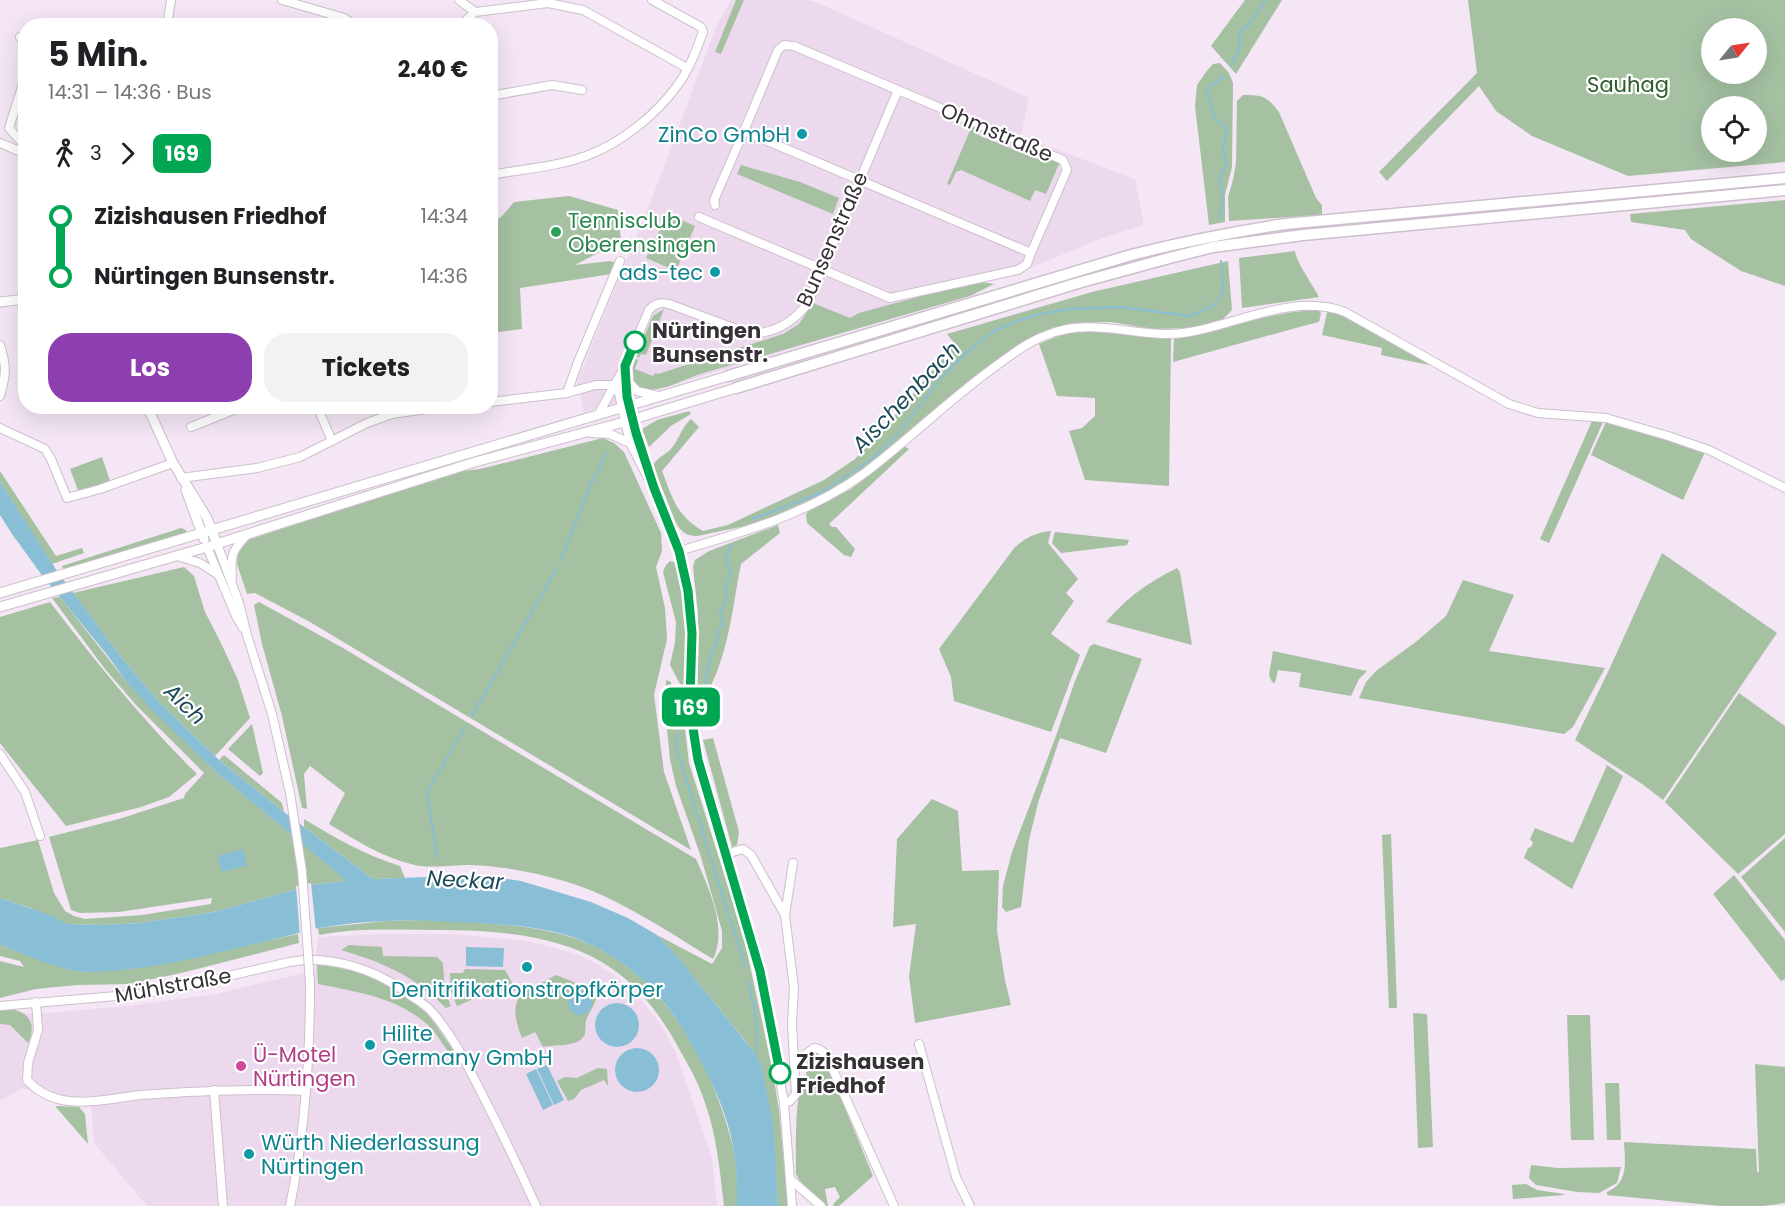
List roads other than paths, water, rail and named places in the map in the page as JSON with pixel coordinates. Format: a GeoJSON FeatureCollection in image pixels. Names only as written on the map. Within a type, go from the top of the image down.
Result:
{"type":"FeatureCollection","features":[{"type":"Feature","properties":{"kind":"highway"},"geometry":{"type":"LineString","coordinates":[[728,376],[1131,255],[1230,232],[1285,224],[1785,178]]}},
{"type":"Feature","properties":{"kind":"highway"},"geometry":{"type":"LineString","coordinates":[[736,388],[1067,286],[1213,247],[1303,235],[1785,190]]}},
{"type":"Feature","properties":{"kind":"main road"},"geometry":{"type":"LineString","coordinates":[[0,302],[18,300]]}},
{"type":"Feature","properties":{"kind":"main road"},"geometry":{"type":"LineString","coordinates":[[0,593],[728,376]]}},
{"type":"Feature","properties":{"kind":"main road"},"geometry":{"type":"LineString","coordinates":[[0,607],[212,546],[476,462],[736,388]]}},
{"type":"Feature","properties":{"kind":"main road"},"geometry":{"type":"LineString","coordinates":[[151,414],[212,546]]}},
{"type":"Feature","properties":{"kind":"street"},"geometry":{"type":"LineString","coordinates":[[168,18],[171,0]]}},
{"type":"Feature","properties":{"kind":"street"},"geometry":{"type":"LineString","coordinates":[[282,0],[344,18]]}},
{"type":"Feature","properties":{"kind":"street"},"geometry":{"type":"LineString","coordinates":[[459,0],[475,12]]}},
{"type":"Feature","properties":{"kind":"street"},"geometry":{"type":"LineString","coordinates":[[498,174],[586,156],[615,142],[657,110],[678,86],[703,32],[701,27],[652,0]]}},
{"type":"Feature","properties":{"kind":"street"},"geometry":{"type":"LineString","coordinates":[[469,18],[475,12],[548,3],[583,10],[687,68]]}},
{"type":"Feature","properties":{"kind":"street"},"geometry":{"type":"LineString","coordinates":[[715,205],[714,200],[778,50],[784,45],[794,46],[898,90]]}},
{"type":"Feature","properties":{"kind":"street"},"geometry":{"type":"LineString","coordinates":[[498,95],[552,85],[582,90]]}},
{"type":"Feature","properties":{"kind":"street","name":"Bunsenstraße"},"geometry":{"type":"LineString","coordinates":[[598,415],[625,366],[649,310],[655,304],[661,302],[669,304],[750,334],[761,334],[779,328],[800,313],[808,303],[898,90]]}},
{"type":"Feature","properties":{"kind":"street","name":"Ohmstraße"},"geometry":{"type":"LineString","coordinates":[[898,90],[1063,160],[1068,170],[1031,253]]}},
{"type":"Feature","properties":{"kind":"street"},"geometry":{"type":"LineString","coordinates":[[18,100],[9,128],[18,138]]}},
{"type":"Feature","properties":{"kind":"street"},"geometry":{"type":"LineString","coordinates":[[699,217],[882,296],[896,298],[1018,270],[1027,264],[1031,253],[744,131]]}},
{"type":"Feature","properties":{"kind":"street"},"geometry":{"type":"LineString","coordinates":[[0,143],[18,151]]}},
{"type":"Feature","properties":{"kind":"street"},"geometry":{"type":"LineString","coordinates":[[567,393],[620,261]]}},
{"type":"Feature","properties":{"kind":"street"},"geometry":{"type":"LineString","coordinates":[[679,551],[769,523],[840,489],[866,472],[976,380],[1017,351],[1048,334],[1095,326],[1173,335],[1259,314],[1314,306],[1332,307],[1345,312],[1509,404],[1538,413],[1606,418],[1638,427],[1709,450],[1785,488]]}},
{"type":"Feature","properties":{"kind":"street"},"geometry":{"type":"LineString","coordinates":[[0,345],[5,359],[6,374],[0,396]]}},
{"type":"Feature","properties":{"kind":"street","name":"Bunsenstraße"},"geometry":{"type":"LineString","coordinates":[[625,366],[625,406]]}},
{"type":"Feature","properties":{"kind":"street"},"geometry":{"type":"LineString","coordinates":[[626,379],[637,391],[660,397]]}},
{"type":"Feature","properties":{"kind":"street"},"geometry":{"type":"LineString","coordinates":[[498,401],[567,393],[596,385],[615,385],[625,406],[630,443],[654,488]]}},
{"type":"Feature","properties":{"kind":"street"},"geometry":{"type":"LineString","coordinates":[[191,427],[223,414]]}},
{"type":"Feature","properties":{"kind":"street"},"geometry":{"type":"LineString","coordinates":[[320,414],[332,441]]}},
{"type":"Feature","properties":{"kind":"street"},"geometry":{"type":"LineString","coordinates":[[183,480],[257,468],[300,457],[384,414]]}},
{"type":"Feature","properties":{"kind":"street"},"geometry":{"type":"LineString","coordinates":[[628,420],[679,551],[688,591],[691,613],[690,699],[698,760],[760,971],[784,1103],[792,1206]]}},
{"type":"Feature","properties":{"kind":"street"},"geometry":{"type":"LineString","coordinates":[[0,428],[45,448],[67,498],[173,463]]}},
{"type":"Feature","properties":{"kind":"street"},"geometry":{"type":"LineString","coordinates":[[585,432],[610,434],[630,443]]}},
{"type":"Feature","properties":{"kind":"street"},"geometry":{"type":"LineString","coordinates":[[248,534],[236,546],[233,553],[232,575],[247,635],[272,714],[290,793],[303,870],[310,983],[309,1049],[298,1169],[290,1206]]}},
{"type":"Feature","properties":{"kind":"street"},"geometry":{"type":"LineString","coordinates":[[212,546],[235,591]]}},
{"type":"Feature","properties":{"kind":"street"},"geometry":{"type":"LineString","coordinates":[[212,546],[219,576],[247,635]]}},
{"type":"Feature","properties":{"kind":"street"},"geometry":{"type":"LineString","coordinates":[[175,556],[200,562],[219,576]]}},
{"type":"Feature","properties":{"kind":"street"},"geometry":{"type":"LineString","coordinates":[[0,754],[25,792],[40,836]]}},
{"type":"Feature","properties":{"kind":"street"},"geometry":{"type":"LineString","coordinates":[[726,854],[742,849],[751,855],[785,915]]}},
{"type":"Feature","properties":{"kind":"street"},"geometry":{"type":"LineString","coordinates":[[784,1103],[790,1101],[796,1094],[792,1024],[794,988],[785,915],[794,863]]}},
{"type":"Feature","properties":{"kind":"street","name":"Mühlstraße"},"geometry":{"type":"LineString","coordinates":[[0,1006],[158,991],[289,962],[315,959],[344,964],[377,974],[431,1010],[450,1037],[471,1072],[517,1162],[536,1206]]}},
{"type":"Feature","properties":{"kind":"street"},"geometry":{"type":"LineString","coordinates":[[36,1002],[38,1030],[27,1063],[27,1080],[33,1088],[61,1100],[214,1090],[306,1091]]}},
{"type":"Feature","properties":{"kind":"street"},"geometry":{"type":"LineString","coordinates":[[919,1044],[956,1177],[970,1206]]}},
{"type":"Feature","properties":{"kind":"street"},"geometry":{"type":"LineString","coordinates":[[795,1059],[814,1048],[826,1054],[894,1206]]}},
{"type":"Feature","properties":{"kind":"street"},"geometry":{"type":"LineString","coordinates":[[214,1090],[223,1206]]}},
{"type":"Feature","properties":{"kind":"street"},"geometry":{"type":"LineString","coordinates":[[790,1179],[821,1206]]}},
{"type":"Feature","properties":{"kind":"water","name":"Neckar"},"geometry":{"type":"Polygon","coordinates":[[[0,482],[57,571],[118,653],[160,703],[219,760],[373,879],[480,875],[521,881],[591,902],[628,918],[657,935],[730,1022],[761,1064],[773,1122],[778,1206],[737,1206],[735,1161],[726,1117],[687,1036],[666,1005],[640,977],[609,954],[575,938],[546,930],[501,925],[422,921],[370,922],[319,928],[158,965],[88,972],[55,966],[0,945],[0,898],[47,914],[68,924],[103,925],[140,923],[214,912],[312,885],[347,881],[215,771],[152,710],[125,680],[41,574],[0,515],[0,482]]]}},
{"type":"Feature","properties":{"kind":"water"},"geometry":{"type":"Polygon","coordinates":[[[243,849],[247,865],[222,872],[218,856],[243,849]]]}},
{"type":"Feature","properties":{"kind":"water"},"geometry":{"type":"Polygon","coordinates":[[[466,947],[504,948],[503,967],[466,966],[466,947]]]}},
{"type":"Feature","properties":{"kind":"water"},"geometry":{"type":"Polygon","coordinates":[[[580,991],[585,992],[591,998],[591,1008],[585,1014],[580,1015],[575,1014],[569,1008],[568,1003],[569,998],[575,992],[580,991]]]}},
{"type":"Feature","properties":{"kind":"water"},"geometry":{"type":"Polygon","coordinates":[[[617,1003],[626,1004],[633,1009],[638,1016],[638,1034],[633,1041],[626,1046],[617,1047],[608,1046],[601,1041],[596,1034],[595,1025],[596,1016],[601,1009],[608,1004],[617,1003]]]}},
{"type":"Feature","properties":{"kind":"water"},"geometry":{"type":"Polygon","coordinates":[[[637,1048],[646,1049],[653,1054],[658,1061],[658,1079],[653,1086],[646,1091],[637,1092],[628,1091],[621,1086],[616,1079],[615,1070],[616,1061],[621,1054],[628,1049],[637,1048]]]}},
{"type":"Feature","properties":{"kind":"water"},"geometry":{"type":"Polygon","coordinates":[[[547,1065],[564,1100],[554,1105],[537,1069],[547,1065]]]}},
{"type":"Feature","properties":{"kind":"water"},"geometry":{"type":"Polygon","coordinates":[[[536,1069],[553,1105],[543,1110],[526,1074],[536,1069]]]}},
{"type":"Feature","properties":{"kind":"waterway","name":"Aischenbach"},"geometry":{"type":"LineString","coordinates":[[1231,66],[1240,47],[1239,35],[1266,0]]}},
{"type":"Feature","properties":{"kind":"waterway","name":"Aischenbach"},"geometry":{"type":"LineString","coordinates":[[1220,219],[1223,195],[1219,178],[1226,166],[1223,148],[1227,128],[1215,119],[1207,93],[1210,86],[1225,76]]}},
{"type":"Feature","properties":{"kind":"waterway","name":"Aischenbach"},"geometry":{"type":"LineString","coordinates":[[753,519],[821,493],[873,458],[898,434],[941,378],[967,352],[994,331],[1036,315],[1070,309],[1118,307],[1191,316],[1214,305],[1222,295],[1221,261]]}},
{"type":"Feature","properties":{"kind":"waterway"},"geometry":{"type":"LineString","coordinates":[[560,562],[591,484],[607,452]]}},
{"type":"Feature","properties":{"kind":"waterway","name":"Aischenbach"},"geometry":{"type":"LineString","coordinates":[[701,704],[711,654],[717,642],[718,630],[723,624],[720,612],[726,598],[726,583],[731,575],[726,557],[731,545]]}},
{"type":"Feature","properties":{"kind":"waterway"},"geometry":{"type":"LineString","coordinates":[[472,716],[557,568]]}},
{"type":"Feature","properties":{"kind":"waterway","name":"Neckar"},"geometry":{"type":"LineString","coordinates":[[437,858],[427,792],[465,727]]}},
{"type":"Feature","properties":{"kind":"waterway","name":"Aischenbach"},"geometry":{"type":"LineString","coordinates":[[678,733],[676,747],[745,966]]}},
{"type":"Feature","properties":{"kind":"waterway","name":"Neckar"},"geometry":{"type":"LineString","coordinates":[[439,871],[440,880]]}},
{"type":"Feature","properties":{"kind":"waterway","name":"Aischenbach"},"geometry":{"type":"LineString","coordinates":[[748,981],[757,1027],[755,1055]]}},
{"type":"Feature","properties":{"kind":"place","name":"ZinCo GmbH"},"geometry":{"type":"Point","coordinates":[802,134]}},
{"type":"Feature","properties":{"kind":"place","name":"Tennisclub Oberensingen"},"geometry":{"type":"Point","coordinates":[556,232]}},
{"type":"Feature","properties":{"kind":"place","name":"ads-tec"},"geometry":{"type":"Point","coordinates":[715,272]}},
{"type":"Feature","properties":{"kind":"place","name":"Nürtingen Bunsenstr."},"geometry":{"type":"Point","coordinates":[635,342]}},
{"type":"Feature","properties":{"kind":"place","name":"Denitrifikationstropfkörper"},"geometry":{"type":"Point","coordinates":[527,967]}},
{"type":"Feature","properties":{"kind":"place","name":"Hilite Germany GmbH"},"geometry":{"type":"Point","coordinates":[370,1045]}},
{"type":"Feature","properties":{"kind":"place","name":"Ü-Motel Nürtingen"},"geometry":{"type":"Point","coordinates":[241,1066]}},
{"type":"Feature","properties":{"kind":"place","name":"Zizishausen Friedhof"},"geometry":{"type":"Point","coordinates":[780,1073]}},
{"type":"Feature","properties":{"kind":"place","name":"Würth Niederlassung Nürtingen"},"geometry":{"type":"Point","coordinates":[249,1154]}},
{"type":"Feature","properties":{"kind":"park label","name":"Sauhag"},"geometry":{"type":"Point","coordinates":[1628,84]}},
{"type":"Feature","properties":{"kind":"water label","name":"Aich"},"geometry":{"type":"Point","coordinates":[185,704]}}]}
